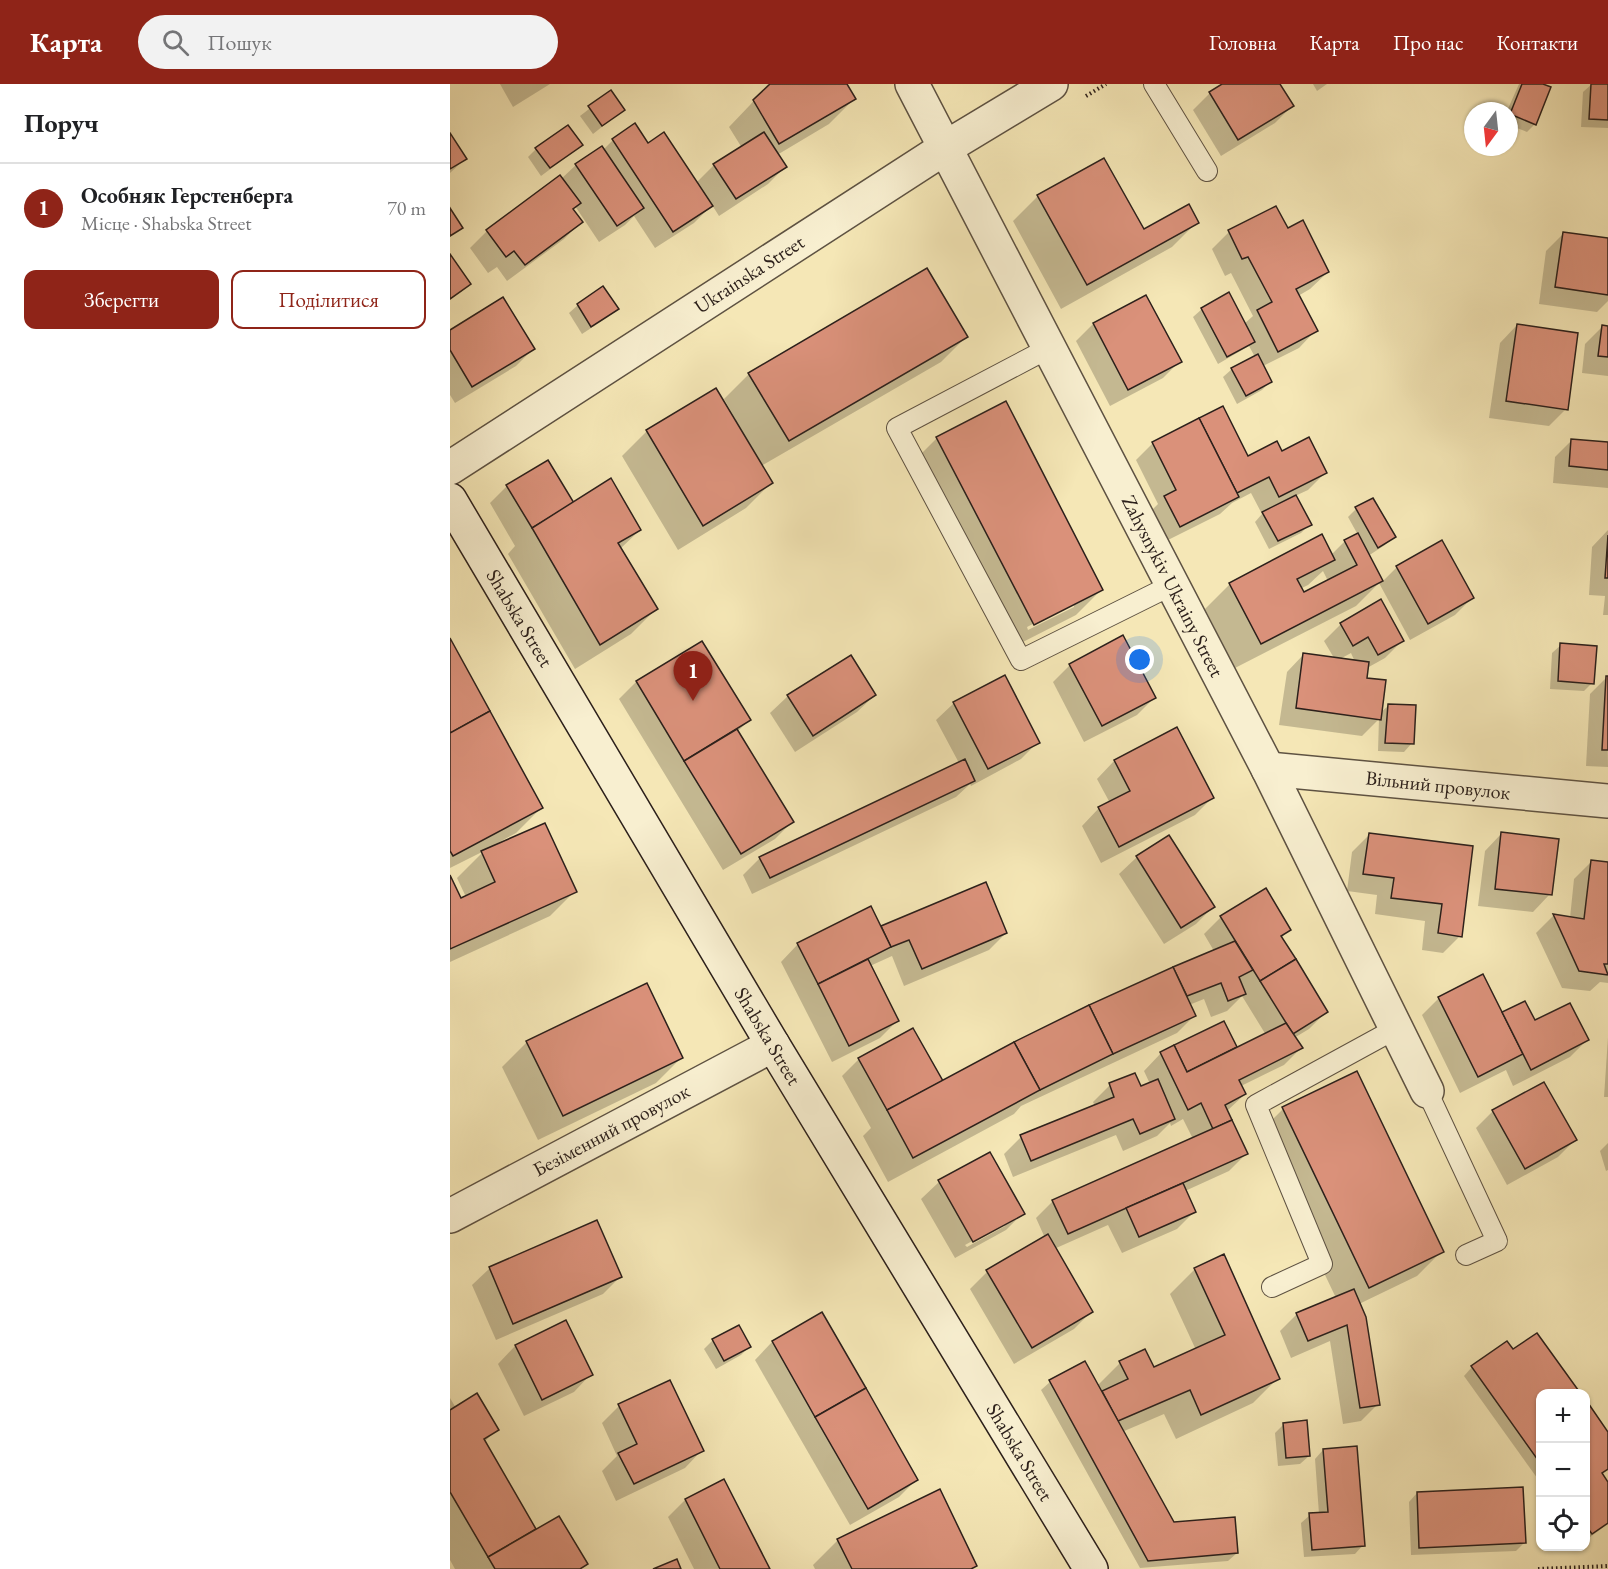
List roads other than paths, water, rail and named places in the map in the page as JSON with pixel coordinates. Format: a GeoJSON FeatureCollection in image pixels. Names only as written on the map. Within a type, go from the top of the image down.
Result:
{"type":"FeatureCollection","features":[{"type":"Feature","properties":{"kind":"street","name":"Zahysnykiv Ukrainy Street"},"geometry":{"type":"LineString","coordinates":[[912,84],[1268,769],[1427,1091]]}},
{"type":"Feature","properties":{"kind":"street","name":"Ukrainska Street"},"geometry":{"type":"LineString","coordinates":[[450,468],[945,148],[1051,84]]}},
{"type":"Feature","properties":{"kind":"street","name":"Shabska Street"},"geometry":{"type":"LineString","coordinates":[[450,500],[772,1045],[1091,1569]]}},
{"type":"Feature","properties":{"kind":"street","name":"Вільний провулок"},"geometry":{"type":"LineString","coordinates":[[1268,769],[1608,801]]}},
{"type":"Feature","properties":{"kind":"street","name":"Безіменний провулок"},"geometry":{"type":"LineString","coordinates":[[450,1216],[772,1045]]}},
{"type":"Feature","properties":{"kind":"lane"},"geometry":{"type":"LineString","coordinates":[[1155,84],[1207,171]]}},
{"type":"Feature","properties":{"kind":"lane"},"geometry":{"type":"LineString","coordinates":[[1049,348],[897,428],[1021,660],[1172,585]]}},
{"type":"Feature","properties":{"kind":"lane"},"geometry":{"type":"LineString","coordinates":[[1272,1287],[1322,1264],[1256,1105],[1397,1028]]}},
{"type":"Feature","properties":{"kind":"lane"},"geometry":{"type":"LineString","coordinates":[[1427,1091],[1497,1241],[1466,1255]]}},
{"type":"Feature","properties":{"kind":"place","name":"Особняк Герстенберга"},"geometry":{"type":"Point","coordinates":[693,701]}}]}
